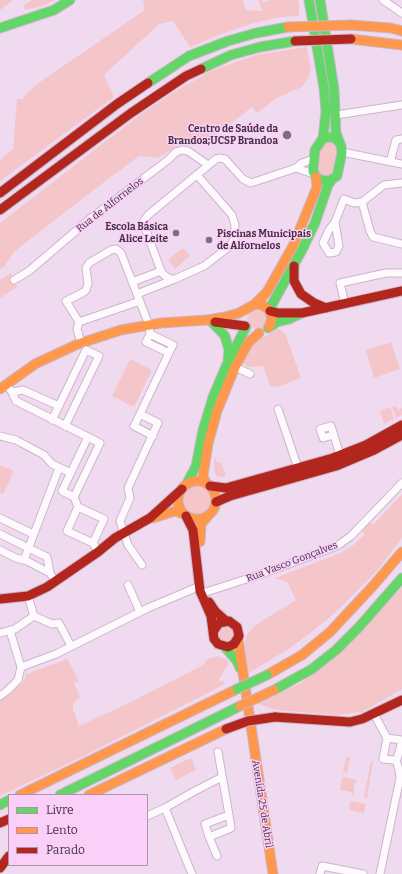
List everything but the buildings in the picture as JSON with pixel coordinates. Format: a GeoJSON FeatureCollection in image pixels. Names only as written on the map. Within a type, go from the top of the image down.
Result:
{"type":"FeatureCollection","features":[{"type":"Feature","properties":{"kind":"main road"},"geometry":{"type":"LineString","coordinates":[[0,28],[54,10],[70,0]]}},
{"type":"Feature","properties":{"kind":"main road"},"geometry":{"type":"LineString","coordinates":[[242,673],[237,661],[225,647],[216,642],[211,616],[203,600],[200,533],[201,524],[209,515],[216,502],[215,494],[203,475],[208,444],[219,404],[231,366],[246,327],[243,317],[267,292],[293,246],[317,187],[313,168],[314,159],[317,146],[323,138],[326,112],[324,88],[309,0]]}},
{"type":"Feature","properties":{"kind":"main road"},"geometry":{"type":"LineString","coordinates":[[269,327],[272,319],[270,311],[276,296],[315,223],[328,185],[336,178],[338,174],[342,152],[336,133],[333,78],[320,0]]}},
{"type":"Feature","properties":{"kind":"main road"},"geometry":{"type":"LineString","coordinates":[[0,193],[117,104],[189,56],[228,41],[256,33],[288,27],[351,25],[391,28],[402,31]]}},
{"type":"Feature","properties":{"kind":"main road"},"geometry":{"type":"LineString","coordinates":[[0,210],[126,117],[186,76],[231,55],[260,47],[295,41],[351,38],[402,45]]}},
{"type":"Feature","properties":{"kind":"main road"},"geometry":{"type":"LineString","coordinates":[[380,41],[402,50]]}},
{"type":"Feature","properties":{"kind":"main road"},"geometry":{"type":"LineString","coordinates":[[323,138],[333,138],[339,142]]}},
{"type":"Feature","properties":{"kind":"main road"},"geometry":{"type":"LineString","coordinates":[[315,176],[323,181],[331,181]]}},
{"type":"Feature","properties":{"kind":"main road"},"geometry":{"type":"LineString","coordinates":[[294,264],[294,281],[301,294],[314,303],[326,308]]}},
{"type":"Feature","properties":{"kind":"main road"},"geometry":{"type":"LineString","coordinates":[[6,388],[35,364],[121,330],[150,329],[186,320],[209,320],[240,313],[251,307],[263,305],[270,311],[278,313],[302,313],[402,291]]}},
{"type":"Feature","properties":{"kind":"main road"},"geometry":{"type":"LineString","coordinates":[[226,621],[212,607],[203,589],[194,530],[181,509],[178,499],[196,466],[209,409],[231,366],[248,343],[259,333],[265,331],[277,322],[289,319],[302,313]]}},
{"type":"Feature","properties":{"kind":"main road"},"geometry":{"type":"LineString","coordinates":[[209,320],[246,327],[252,332],[259,333]]}},
{"type":"Feature","properties":{"kind":"main road"},"geometry":{"type":"LineString","coordinates":[[209,320],[222,332],[227,343],[228,357],[231,366]]}},
{"type":"Feature","properties":{"kind":"main road"},"geometry":{"type":"LineString","coordinates":[[216,502],[286,476],[336,460],[402,425]]}},
{"type":"Feature","properties":{"kind":"main road"},"geometry":{"type":"LineString","coordinates":[[0,599],[28,596],[41,590],[98,552],[107,549],[118,542],[124,534],[150,518],[184,487],[198,481],[208,485],[226,488],[286,476],[298,468],[374,450],[402,435]]}},
{"type":"Feature","properties":{"kind":"main road"},"geometry":{"type":"LineString","coordinates":[[150,518],[172,512],[198,519],[209,515]]}},
{"type":"Feature","properties":{"kind":"main road"},"geometry":{"type":"LineString","coordinates":[[22,794],[267,675],[302,655],[330,632],[402,552]]}},
{"type":"Feature","properties":{"kind":"main road"},"geometry":{"type":"LineString","coordinates":[[62,794],[274,690],[312,669],[336,650],[402,578]]}},
{"type":"Feature","properties":{"kind":"main road"},"geometry":{"type":"LineString","coordinates":[[214,632],[219,623],[226,621],[232,622],[237,627],[239,633],[238,639],[231,646],[225,647]]}},
{"type":"Feature","properties":{"kind":"main road","name":"Avenida 25 de Abril"},"geometry":{"type":"LineString","coordinates":[[238,639],[273,874]]}},
{"type":"Feature","properties":{"kind":"main road"},"geometry":{"type":"LineString","coordinates":[[91,794],[226,729],[248,720],[275,717],[343,722],[356,721],[402,700]]}},
{"type":"Feature","properties":{"kind":"main road"},"geometry":{"type":"LineString","coordinates":[[0,868],[8,857]]}},
{"type":"Feature","properties":{"kind":"street"},"geometry":{"type":"LineString","coordinates":[[383,0],[402,13]]}},
{"type":"Feature","properties":{"kind":"street"},"geometry":{"type":"LineString","coordinates":[[336,115],[402,105]]}},
{"type":"Feature","properties":{"kind":"street"},"geometry":{"type":"LineString","coordinates":[[390,162],[396,140],[402,139]]}},
{"type":"Feature","properties":{"kind":"street","name":"Rua de Alfornelos"},"geometry":{"type":"LineString","coordinates":[[14,280],[29,271],[91,218],[168,160],[176,152],[182,150],[188,151],[208,166]]}},
{"type":"Feature","properties":{"kind":"street"},"geometry":{"type":"LineString","coordinates":[[342,152],[402,164]]}},
{"type":"Feature","properties":{"kind":"street"},"geometry":{"type":"LineString","coordinates":[[174,279],[166,277],[161,270],[144,225],[148,215],[216,159],[224,158],[243,179],[251,183],[296,168],[302,163],[314,159]]}},
{"type":"Feature","properties":{"kind":"street"},"geometry":{"type":"LineString","coordinates":[[296,168],[315,176]]}},
{"type":"Feature","properties":{"kind":"street"},"geometry":{"type":"LineString","coordinates":[[79,322],[138,298],[174,279],[204,266],[230,246],[234,240],[235,225],[232,215],[197,175]]}},
{"type":"Feature","properties":{"kind":"street"},"geometry":{"type":"LineString","coordinates":[[335,222],[344,199],[354,203],[362,202],[384,185],[391,183],[402,183]]}},
{"type":"Feature","properties":{"kind":"street"},"geometry":{"type":"LineString","coordinates":[[362,202],[372,237],[402,244]]}},
{"type":"Feature","properties":{"kind":"street"},"geometry":{"type":"LineString","coordinates":[[65,426],[99,356],[84,345],[77,329],[79,322],[66,301],[86,290],[88,284],[87,266],[110,250],[116,249],[121,253],[150,329],[173,345],[134,426],[153,436]]}},
{"type":"Feature","properties":{"kind":"street"},"geometry":{"type":"LineString","coordinates":[[132,282],[161,270]]}},
{"type":"Feature","properties":{"kind":"street"},"geometry":{"type":"LineString","coordinates":[[345,304],[340,283],[386,273],[402,274]]}},
{"type":"Feature","properties":{"kind":"street"},"geometry":{"type":"LineString","coordinates":[[52,420],[84,345]]}},
{"type":"Feature","properties":{"kind":"street"},"geometry":{"type":"LineString","coordinates":[[231,366],[250,374]]}},
{"type":"Feature","properties":{"kind":"street"},"geometry":{"type":"LineString","coordinates":[[6,388],[24,390],[59,406]]}},
{"type":"Feature","properties":{"kind":"street"},"geometry":{"type":"LineString","coordinates":[[6,388],[16,401],[100,443],[74,497]]}},
{"type":"Feature","properties":{"kind":"street"},"geometry":{"type":"LineString","coordinates":[[278,409],[298,468]]}},
{"type":"Feature","properties":{"kind":"street"},"geometry":{"type":"LineString","coordinates":[[140,414],[158,423],[128,488],[130,498],[120,521],[128,545],[142,565]]}},
{"type":"Feature","properties":{"kind":"street"},"geometry":{"type":"LineString","coordinates":[[334,434],[336,460]]}},
{"type":"Feature","properties":{"kind":"street"},"geometry":{"type":"LineString","coordinates":[[0,436],[16,440],[44,455],[52,464],[71,473]]}},
{"type":"Feature","properties":{"kind":"street"},"geometry":{"type":"LineString","coordinates":[[88,438],[62,491],[74,497],[78,507],[104,519],[92,543]]}},
{"type":"Feature","properties":{"kind":"street"},"geometry":{"type":"LineString","coordinates":[[24,560],[59,468]]}},
{"type":"Feature","properties":{"kind":"street","name":"Rua Vasco Gonçalves"},"geometry":{"type":"LineString","coordinates":[[21,667],[48,657],[140,612],[203,589],[259,575],[337,546],[351,536],[402,482]]}},
{"type":"Feature","properties":{"kind":"street"},"geometry":{"type":"LineString","coordinates":[[78,507],[67,531],[92,543],[98,552]]}},
{"type":"Feature","properties":{"kind":"street"},"geometry":{"type":"LineString","coordinates":[[0,518],[33,534]]}},
{"type":"Feature","properties":{"kind":"street"},"geometry":{"type":"LineString","coordinates":[[0,534],[47,557],[50,573],[55,581]]}},
{"type":"Feature","properties":{"kind":"street"},"geometry":{"type":"LineString","coordinates":[[0,550],[50,573]]}},
{"type":"Feature","properties":{"kind":"street"},"geometry":{"type":"LineString","coordinates":[[128,585],[140,612]]}},
{"type":"Feature","properties":{"kind":"street"},"geometry":{"type":"LineString","coordinates":[[28,596],[34,616]]}},
{"type":"Feature","properties":{"kind":"street"},"geometry":{"type":"LineString","coordinates":[[34,616],[52,624],[59,623],[71,646]]}},
{"type":"Feature","properties":{"kind":"street"},"geometry":{"type":"LineString","coordinates":[[0,633],[10,631],[34,616]]}},
{"type":"Feature","properties":{"kind":"street"},"geometry":{"type":"LineString","coordinates":[[0,696],[18,680],[21,667],[10,631]]}},
{"type":"Feature","properties":{"kind":"street"},"geometry":{"type":"LineString","coordinates":[[374,714],[387,738],[383,759],[396,760]]}},
{"type":"Feature","properties":{"kind":"street"},"geometry":{"type":"LineString","coordinates":[[387,738],[402,740],[399,757],[396,760]]}},
{"type":"Feature","properties":{"kind":"street"},"geometry":{"type":"LineString","coordinates":[[210,837],[231,828],[218,752]]}},
{"type":"Feature","properties":{"kind":"street"},"geometry":{"type":"LineString","coordinates":[[380,874],[400,778],[400,770],[396,760]]}},
{"type":"Feature","properties":{"kind":"street"},"geometry":{"type":"LineString","coordinates":[[148,816],[222,777]]}},
{"type":"Feature","properties":{"kind":"street"},"geometry":{"type":"LineString","coordinates":[[165,808],[192,874]]}},
{"type":"Feature","properties":{"kind":"street"},"geometry":{"type":"LineString","coordinates":[[217,856],[205,824],[228,815]]}},
{"type":"Feature","properties":{"kind":"street"},"geometry":{"type":"LineString","coordinates":[[320,874],[322,866],[363,874]]}},
{"type":"Feature","properties":{"kind":"shaded area"},"geometry":{"type":"Polygon","coordinates":[[[0,0],[13,0],[0,10],[0,0]]]}},
{"type":"Feature","properties":{"kind":"shaded area"},"geometry":{"type":"Polygon","coordinates":[[[32,0],[55,0],[42,6],[25,10],[23,6],[32,0]]]}},
{"type":"Feature","properties":{"kind":"shaded area"},"geometry":{"type":"Polygon","coordinates":[[[143,0],[243,0],[246,10],[262,11],[258,0],[262,0],[263,2],[271,0],[299,0],[299,16],[281,17],[254,23],[190,47],[173,21],[159,24],[104,75],[114,97],[0,181],[0,160],[13,149],[17,99],[22,99],[34,86],[145,10],[143,0]]]}},
{"type":"Feature","properties":{"kind":"shaded area"},"geometry":{"type":"Polygon","coordinates":[[[307,47],[311,70],[302,87],[278,97],[257,113],[252,107],[205,144],[183,142],[158,158],[139,156],[15,251],[4,267],[0,269],[0,223],[141,114],[174,92],[211,71],[256,55],[307,47]]]}},
{"type":"Feature","properties":{"kind":"shaded area"},"geometry":{"type":"Polygon","coordinates":[[[330,142],[337,147],[338,153],[334,172],[330,177],[322,177],[317,173],[319,150],[324,143],[330,142]]]}},
{"type":"Feature","properties":{"kind":"shaded area"},"geometry":{"type":"Polygon","coordinates":[[[183,248],[190,256],[175,269],[168,260],[183,248]]]}},
{"type":"Feature","properties":{"kind":"shaded area"},"geometry":{"type":"Polygon","coordinates":[[[11,273],[17,287],[0,298],[0,280],[11,273]]]}},
{"type":"Feature","properties":{"kind":"shaded area"},"geometry":{"type":"Polygon","coordinates":[[[257,309],[264,312],[267,319],[264,326],[257,329],[250,326],[247,319],[250,312],[257,309]]]}},
{"type":"Feature","properties":{"kind":"shaded area"},"geometry":{"type":"Polygon","coordinates":[[[277,328],[285,333],[301,378],[277,387],[270,386],[263,366],[247,367],[243,362],[251,348],[258,340],[270,334],[277,328]]]}},
{"type":"Feature","properties":{"kind":"shaded area"},"geometry":{"type":"Polygon","coordinates":[[[391,342],[400,369],[374,378],[366,350],[391,342]]]}},
{"type":"Feature","properties":{"kind":"shaded area"},"geometry":{"type":"Polygon","coordinates":[[[130,359],[152,370],[134,407],[112,396],[130,359]]]}},
{"type":"Feature","properties":{"kind":"shaded area"},"geometry":{"type":"Polygon","coordinates":[[[396,406],[398,410],[402,408],[402,415],[396,418],[392,407],[396,406]]]}},
{"type":"Feature","properties":{"kind":"shaded area"},"geometry":{"type":"Polygon","coordinates":[[[390,407],[394,419],[384,424],[380,411],[390,407]]]}},
{"type":"Feature","properties":{"kind":"shaded area"},"geometry":{"type":"Polygon","coordinates":[[[214,457],[217,462],[221,462],[226,476],[217,476],[215,473],[214,457]]]}},
{"type":"Feature","properties":{"kind":"shaded area"},"geometry":{"type":"Polygon","coordinates":[[[0,465],[14,471],[3,494],[0,493],[0,465]]]}},
{"type":"Feature","properties":{"kind":"shaded area"},"geometry":{"type":"Polygon","coordinates":[[[197,485],[207,490],[212,500],[207,510],[197,515],[187,510],[182,500],[187,490],[197,485]]]}},
{"type":"Feature","properties":{"kind":"shaded area"},"geometry":{"type":"Polygon","coordinates":[[[402,494],[402,538],[376,572],[336,612],[314,630],[290,648],[249,673],[243,649],[247,635],[254,626],[296,600],[287,582],[275,578],[338,554],[351,547],[365,534],[361,530],[369,521],[373,525],[402,494]]]}},
{"type":"Feature","properties":{"kind":"shaded area"},"geometry":{"type":"Polygon","coordinates":[[[402,587],[402,689],[362,712],[338,715],[275,710],[257,703],[301,683],[334,657],[402,587]]]}},
{"type":"Feature","properties":{"kind":"shaded area"},"geometry":{"type":"Polygon","coordinates":[[[226,627],[231,629],[233,634],[231,639],[226,641],[221,639],[219,634],[221,629],[226,627]]]}},
{"type":"Feature","properties":{"kind":"shaded area"},"geometry":{"type":"Polygon","coordinates":[[[217,656],[226,659],[229,663],[218,681],[225,682],[223,685],[84,756],[0,796],[0,699],[22,684],[27,673],[30,674],[31,672],[67,658],[79,681],[74,683],[80,696],[73,704],[73,709],[79,726],[133,701],[203,665],[208,659],[217,656]]]}},
{"type":"Feature","properties":{"kind":"shaded area"},"geometry":{"type":"Polygon","coordinates":[[[346,757],[350,757],[347,773],[343,772],[346,757]]]}},
{"type":"Feature","properties":{"kind":"shaded area"},"geometry":{"type":"Polygon","coordinates":[[[191,758],[196,770],[176,780],[170,768],[191,758]]]}},
{"type":"Feature","properties":{"kind":"shaded area"},"geometry":{"type":"Polygon","coordinates":[[[371,761],[373,762],[367,798],[364,797],[371,761]]]}},
{"type":"Feature","properties":{"kind":"shaded area"},"geometry":{"type":"Polygon","coordinates":[[[342,777],[357,780],[355,782],[353,795],[351,795],[352,792],[340,790],[342,777]]]}},
{"type":"Feature","properties":{"kind":"shaded area"},"geometry":{"type":"Polygon","coordinates":[[[350,801],[366,804],[364,813],[349,810],[350,801]]]}},
{"type":"Feature","properties":{"kind":"traffic: fast"},"geometry":{"type":"LineString","coordinates":[[0,28],[54,10],[70,0]]}},
{"type":"Feature","properties":{"kind":"traffic: fast"},"geometry":{"type":"LineString","coordinates":[[309,0],[324,88],[326,112],[323,138]]}},
{"type":"Feature","properties":{"kind":"traffic: fast"},"geometry":{"type":"LineString","coordinates":[[320,0],[334,89],[336,133],[341,146],[342,152],[337,176],[329,181],[320,180],[316,177],[313,171],[315,150],[323,138],[333,137],[339,142]]}},
{"type":"Feature","properties":{"kind":"traffic: fast"},"geometry":{"type":"LineString","coordinates":[[148,83],[189,56],[228,41],[256,33],[288,27]]}},
{"type":"Feature","properties":{"kind":"traffic: fast"},"geometry":{"type":"LineString","coordinates":[[201,69],[231,55],[260,47],[295,41]]}},
{"type":"Feature","properties":{"kind":"traffic: fast"},"geometry":{"type":"LineString","coordinates":[[269,310],[315,223],[328,185],[331,181]]}},
{"type":"Feature","properties":{"kind":"traffic: fast"},"geometry":{"type":"LineString","coordinates":[[268,328],[277,322],[300,314]]}},
{"type":"Feature","properties":{"kind":"traffic: fast"},"geometry":{"type":"LineString","coordinates":[[211,321],[225,336],[229,350],[228,359]]}},
{"type":"Feature","properties":{"kind":"traffic: fast"},"geometry":{"type":"LineString","coordinates":[[186,485],[196,466],[203,430],[213,397],[227,364],[246,327]]}},
{"type":"Feature","properties":{"kind":"traffic: fast"},"geometry":{"type":"LineString","coordinates":[[274,690],[312,669],[336,650],[359,627],[402,578]]}},
{"type":"Feature","properties":{"kind":"traffic: fast"},"geometry":{"type":"LineString","coordinates":[[225,647],[237,661],[240,668]]}},
{"type":"Feature","properties":{"kind":"traffic: fast"},"geometry":{"type":"LineString","coordinates":[[237,689],[267,675]]}},
{"type":"Feature","properties":{"kind":"traffic: fast"},"geometry":{"type":"LineString","coordinates":[[62,794],[240,706]]}},
{"type":"Feature","properties":{"kind":"traffic: fast"},"geometry":{"type":"LineString","coordinates":[[0,805],[8,801]]}},
{"type":"Feature","properties":{"kind":"traffic: slow"},"geometry":{"type":"LineString","coordinates":[[351,25],[391,28],[402,31]]}},
{"type":"Feature","properties":{"kind":"traffic: slow"},"geometry":{"type":"LineString","coordinates":[[288,27],[351,25]]}},
{"type":"Feature","properties":{"kind":"traffic: slow"},"geometry":{"type":"LineString","coordinates":[[351,39],[402,45]]}},
{"type":"Feature","properties":{"kind":"traffic: slow"},"geometry":{"type":"LineString","coordinates":[[255,304],[267,292],[293,246],[317,187],[316,177]]}},
{"type":"Feature","properties":{"kind":"traffic: slow"},"geometry":{"type":"LineString","coordinates":[[0,389],[35,364],[78,344],[121,330],[161,323],[207,320],[225,317],[239,313],[255,304],[263,305],[270,311],[272,319],[269,327]]}},
{"type":"Feature","properties":{"kind":"traffic: slow"},"geometry":{"type":"LineString","coordinates":[[207,484],[203,477],[204,469],[208,444],[217,411],[235,367],[248,343],[259,333]]}},
{"type":"Feature","properties":{"kind":"traffic: slow"},"geometry":{"type":"LineString","coordinates":[[197,481],[207,484],[213,490],[216,500],[213,510],[207,516],[197,519],[187,516],[181,510],[178,500],[181,490],[187,484],[197,481]]}},
{"type":"Feature","properties":{"kind":"traffic: slow"},"geometry":{"type":"LineString","coordinates":[[153,518],[175,511],[184,514]]}},
{"type":"Feature","properties":{"kind":"traffic: slow"},"geometry":{"type":"LineString","coordinates":[[200,542],[201,524],[208,516]]}},
{"type":"Feature","properties":{"kind":"traffic: slow"},"geometry":{"type":"LineString","coordinates":[[267,675],[302,655],[330,632],[402,552]]}},
{"type":"Feature","properties":{"kind":"traffic: slow"},"geometry":{"type":"LineString","coordinates":[[238,639],[273,874]]}},
{"type":"Feature","properties":{"kind":"traffic: slow"},"geometry":{"type":"LineString","coordinates":[[22,794],[237,689]]}},
{"type":"Feature","properties":{"kind":"traffic: slow"},"geometry":{"type":"LineString","coordinates":[[240,706],[274,690]]}},
{"type":"Feature","properties":{"kind":"traffic: slow"},"geometry":{"type":"LineString","coordinates":[[91,794],[226,729]]}},
{"type":"Feature","properties":{"kind":"traffic: jam"},"geometry":{"type":"LineString","coordinates":[[295,41],[351,39]]}},
{"type":"Feature","properties":{"kind":"traffic: jam"},"geometry":{"type":"LineString","coordinates":[[0,210],[131,113],[186,76],[201,69]]}},
{"type":"Feature","properties":{"kind":"traffic: jam"},"geometry":{"type":"LineString","coordinates":[[0,193],[117,104],[148,83]]}},
{"type":"Feature","properties":{"kind":"traffic: jam"},"geometry":{"type":"LineString","coordinates":[[294,266],[294,281],[301,294],[314,303],[326,308]]}},
{"type":"Feature","properties":{"kind":"traffic: jam"},"geometry":{"type":"LineString","coordinates":[[270,311],[278,313],[302,313],[402,291]]}},
{"type":"Feature","properties":{"kind":"traffic: jam"},"geometry":{"type":"LineString","coordinates":[[215,322],[245,326]]}},
{"type":"Feature","properties":{"kind":"traffic: jam"},"geometry":{"type":"LineString","coordinates":[[210,486],[226,488],[333,458],[366,445],[402,425]]}},
{"type":"Feature","properties":{"kind":"traffic: jam"},"geometry":{"type":"LineString","coordinates":[[216,502],[230,496],[336,466],[374,450],[402,435]]}},
{"type":"Feature","properties":{"kind":"traffic: jam"},"geometry":{"type":"LineString","coordinates":[[0,599],[28,596],[47,587],[98,552],[115,538],[150,518],[182,489]]}},
{"type":"Feature","properties":{"kind":"traffic: jam"},"geometry":{"type":"LineString","coordinates":[[186,516],[193,530],[200,591],[211,616],[214,639],[218,644],[228,647],[234,644],[239,636],[237,627],[229,621],[219,623],[213,632]]}},
{"type":"Feature","properties":{"kind":"traffic: jam"},"geometry":{"type":"LineString","coordinates":[[209,602],[215,611],[226,621]]}},
{"type":"Feature","properties":{"kind":"traffic: jam"},"geometry":{"type":"LineString","coordinates":[[275,717],[350,722],[362,719],[402,700]]}},
{"type":"Feature","properties":{"kind":"traffic: jam"},"geometry":{"type":"LineString","coordinates":[[226,729],[248,721],[275,717]]}},
{"type":"Feature","properties":{"kind":"traffic: jam"},"geometry":{"type":"LineString","coordinates":[[0,823],[8,819]]}},
{"type":"Feature","properties":{"kind":"traffic: jam"},"geometry":{"type":"LineString","coordinates":[[0,868],[8,857]]}},
{"type":"Feature","properties":{"kind":"place","name":"Centro de Saúde da Brandoa;UCSP Brandoa"},"geometry":{"type":"Point","coordinates":[287,135]}},
{"type":"Feature","properties":{"kind":"place","name":"Escola Básica Alice Leite"},"geometry":{"type":"Point","coordinates":[176,233]}},
{"type":"Feature","properties":{"kind":"place","name":"Piscinas Municipais de Alfornelos"},"geometry":{"type":"Point","coordinates":[209,240]}}]}
